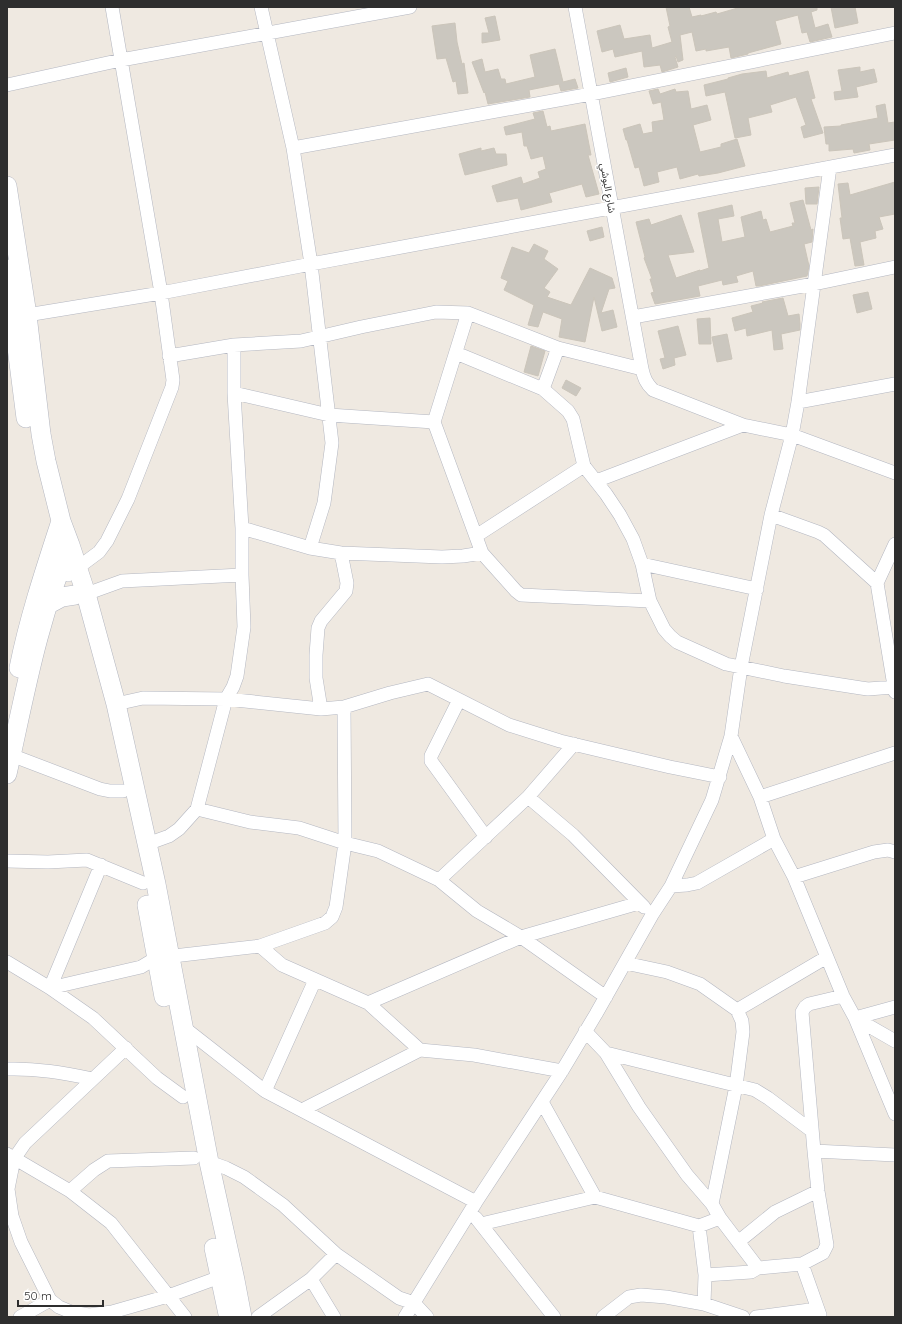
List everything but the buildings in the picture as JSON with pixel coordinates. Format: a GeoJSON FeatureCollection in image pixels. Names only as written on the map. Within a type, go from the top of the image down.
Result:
{"type":"FeatureCollection","features":[{"type":"Feature","properties":{"kind":"main road"},"geometry":{"type":"LineString","coordinates":[[7,186],[27,315],[41,434],[47,468],[61,521],[67,557],[49,604],[39,636],[7,774]]}},
{"type":"Feature","properties":{"kind":"main road"},"geometry":{"type":"LineString","coordinates":[[7,269],[26,422],[36,475],[47,518],[67,557],[81,594],[116,704],[148,844],[183,1097],[235,1280],[242,1317]]}},
{"type":"Feature","properties":{"kind":"main road"},"geometry":{"type":"LineString","coordinates":[[7,722],[24,639],[41,580],[67,557]]}},
{"type":"Feature","properties":{"kind":"main road"},"geometry":{"type":"LineString","coordinates":[[49,604],[62,597],[81,594]]}},
{"type":"Feature","properties":{"kind":"main road"},"geometry":{"type":"LineString","coordinates":[[81,594],[143,883],[182,1026],[201,1160],[220,1277],[229,1317]]}},
{"type":"Feature","properties":{"kind":"street"},"geometry":{"type":"LineString","coordinates":[[67,557],[99,552],[106,541],[128,499],[172,387],[173,380],[122,60],[112,7]]}},
{"type":"Feature","properties":{"kind":"street"},"geometry":{"type":"LineString","coordinates":[[261,7],[293,148],[311,264],[332,442],[324,503],[310,548]]}},
{"type":"Feature","properties":{"kind":"street"},"geometry":{"type":"LineString","coordinates":[[7,85],[122,60],[410,7]]}},
{"type":"Feature","properties":{"kind":"street","name":"شارع البوشي"},"geometry":{"type":"LineString","coordinates":[[575,7],[644,380],[653,390],[743,425],[792,435],[895,473]]}},
{"type":"Feature","properties":{"kind":"street"},"geometry":{"type":"LineString","coordinates":[[293,148],[591,94],[895,33]]}},
{"type":"Feature","properties":{"kind":"street"},"geometry":{"type":"LineString","coordinates":[[27,315],[160,293],[895,154]]}},
{"type":"Feature","properties":{"kind":"street"},"geometry":{"type":"LineString","coordinates":[[405,1317],[586,1031],[652,915],[671,886],[712,800],[731,736],[741,667],[771,515],[792,435],[798,402],[830,167]]}},
{"type":"Feature","properties":{"kind":"street"},"geometry":{"type":"LineString","coordinates":[[633,317],[895,268]]}},
{"type":"Feature","properties":{"kind":"street"},"geometry":{"type":"LineString","coordinates":[[169,356],[234,345],[301,341],[320,338],[361,327],[436,312],[468,313],[558,348],[642,368]]}},
{"type":"Feature","properties":{"kind":"street"},"geometry":{"type":"LineString","coordinates":[[468,313],[434,422],[482,553],[521,595],[650,601]]}},
{"type":"Feature","properties":{"kind":"street"},"geometry":{"type":"LineString","coordinates":[[148,844],[169,836],[179,829],[197,809],[226,699],[233,688],[237,676],[244,627],[242,528],[234,394],[234,345]]}},
{"type":"Feature","properties":{"kind":"street"},"geometry":{"type":"LineString","coordinates":[[543,389],[558,348]]}},
{"type":"Feature","properties":{"kind":"street"},"geometry":{"type":"LineString","coordinates":[[456,353],[543,389],[568,411],[573,419],[584,466],[606,494],[620,515],[633,539],[642,564],[650,601],[664,629],[677,642],[726,664],[784,676],[861,688],[895,690],[877,583],[824,535],[771,515]]}},
{"type":"Feature","properties":{"kind":"street"},"geometry":{"type":"LineString","coordinates":[[798,402],[895,384]]}},
{"type":"Feature","properties":{"kind":"street"},"geometry":{"type":"LineString","coordinates":[[234,394],[329,415],[434,422]]}},
{"type":"Feature","properties":{"kind":"street"},"geometry":{"type":"LineString","coordinates":[[596,481],[743,425]]}},
{"type":"Feature","properties":{"kind":"street"},"geometry":{"type":"LineString","coordinates":[[476,536],[584,466]]}},
{"type":"Feature","properties":{"kind":"street"},"geometry":{"type":"LineString","coordinates":[[242,528],[310,548],[341,553],[442,557],[482,553]]}},
{"type":"Feature","properties":{"kind":"street"},"geometry":{"type":"LineString","coordinates":[[877,583],[890,569],[895,544]]}},
{"type":"Feature","properties":{"kind":"street"},"geometry":{"type":"LineString","coordinates":[[321,709],[316,678],[318,628],[321,621],[346,591],[347,583],[341,553]]}},
{"type":"Feature","properties":{"kind":"street"},"geometry":{"type":"LineString","coordinates":[[642,564],[757,589]]}},
{"type":"Feature","properties":{"kind":"street"},"geometry":{"type":"LineString","coordinates":[[81,594],[122,581],[242,575]]}},
{"type":"Feature","properties":{"kind":"street"},"geometry":{"type":"LineString","coordinates":[[116,704],[143,698],[226,699],[321,709],[344,707],[390,693],[428,684],[509,725],[574,744],[670,767],[720,777]]}},
{"type":"Feature","properties":{"kind":"street"},"geometry":{"type":"LineString","coordinates":[[459,700],[431,756],[431,761],[486,837]]}},
{"type":"Feature","properties":{"kind":"street"},"geometry":{"type":"LineString","coordinates":[[50,988],[141,967],[163,957],[260,946],[325,923],[332,917],[336,907],[345,843],[344,707]]}},
{"type":"Feature","properties":{"kind":"street"},"geometry":{"type":"LineString","coordinates":[[731,736],[760,797],[774,840],[794,877],[843,996],[855,1018],[895,1114]]}},
{"type":"Feature","properties":{"kind":"street"},"geometry":{"type":"LineString","coordinates":[[439,880],[528,797],[574,744]]}},
{"type":"Feature","properties":{"kind":"street"},"geometry":{"type":"LineString","coordinates":[[760,797],[895,753]]}},
{"type":"Feature","properties":{"kind":"street"},"geometry":{"type":"LineString","coordinates":[[11,755],[100,790],[123,791]]}},
{"type":"Feature","properties":{"kind":"street"},"geometry":{"type":"LineString","coordinates":[[528,797],[573,836],[652,915]]}},
{"type":"Feature","properties":{"kind":"street"},"geometry":{"type":"LineString","coordinates":[[197,809],[250,822],[299,828],[345,843],[378,851],[439,880],[477,911],[521,937],[606,997]]}},
{"type":"Feature","properties":{"kind":"street"},"geometry":{"type":"LineString","coordinates":[[671,886],[697,883],[774,840]]}},
{"type":"Feature","properties":{"kind":"street"},"geometry":{"type":"LineString","coordinates":[[794,877],[874,852],[888,850],[895,852]]}},
{"type":"Feature","properties":{"kind":"street"},"geometry":{"type":"LineString","coordinates":[[7,861],[48,862],[87,860],[143,883]]}},
{"type":"Feature","properties":{"kind":"street"},"geometry":{"type":"LineString","coordinates":[[50,988],[101,865]]}},
{"type":"Feature","properties":{"kind":"street"},"geometry":{"type":"LineString","coordinates":[[368,1003],[521,937],[639,903]]}},
{"type":"Feature","properties":{"kind":"street"},"geometry":{"type":"LineString","coordinates":[[260,946],[282,964],[368,1003],[420,1050]]}},
{"type":"Feature","properties":{"kind":"street"},"geometry":{"type":"LineString","coordinates":[[737,1010],[827,957]]}},
{"type":"Feature","properties":{"kind":"street"},"geometry":{"type":"LineString","coordinates":[[7,962],[50,988],[93,1018],[157,1078],[183,1097]]}},
{"type":"Feature","properties":{"kind":"street"},"geometry":{"type":"LineString","coordinates":[[625,963],[667,972],[690,980],[709,990],[737,1010],[742,1021],[743,1032],[736,1086],[712,1204]]}},
{"type":"Feature","properties":{"kind":"street"},"geometry":{"type":"LineString","coordinates":[[265,1090],[315,980]]}},
{"type":"Feature","properties":{"kind":"street"},"geometry":{"type":"LineString","coordinates":[[705,1276],[751,1272],[758,1268],[802,1264],[823,1253],[827,1245],[818,1191],[802,1012],[809,1004],[843,996]]}},
{"type":"Feature","properties":{"kind":"street"},"geometry":{"type":"LineString","coordinates":[[855,1018],[895,1007]]}},
{"type":"Feature","properties":{"kind":"street"},"geometry":{"type":"LineString","coordinates":[[855,1018],[895,1041]]}},
{"type":"Feature","properties":{"kind":"street"},"geometry":{"type":"LineString","coordinates":[[182,1026],[265,1090],[474,1207],[481,1224],[554,1317]]}},
{"type":"Feature","properties":{"kind":"street"},"geometry":{"type":"LineString","coordinates":[[586,1031],[606,1053],[639,1107],[682,1169],[712,1204],[720,1218],[758,1268]]}},
{"type":"Feature","properties":{"kind":"street"},"geometry":{"type":"LineString","coordinates":[[126,1048],[10,1156],[8,1189],[12,1216],[21,1242],[50,1300],[59,1307],[89,1316],[112,1312],[168,1296],[220,1277]]}},
{"type":"Feature","properties":{"kind":"street"},"geometry":{"type":"LineString","coordinates":[[302,1110],[420,1050],[474,1055],[562,1071]]}},
{"type":"Feature","properties":{"kind":"street"},"geometry":{"type":"LineString","coordinates":[[606,1053],[755,1090],[812,1131]]}},
{"type":"Feature","properties":{"kind":"street"},"geometry":{"type":"LineString","coordinates":[[7,1069],[21,1068],[61,1072],[93,1079]]}},
{"type":"Feature","properties":{"kind":"street"},"geometry":{"type":"LineString","coordinates":[[542,1102],[595,1197]]}},
{"type":"Feature","properties":{"kind":"street"},"geometry":{"type":"LineString","coordinates":[[814,1151],[895,1155]]}},
{"type":"Feature","properties":{"kind":"street"},"geometry":{"type":"LineString","coordinates":[[10,1156],[70,1191],[111,1223],[185,1317]]}},
{"type":"Feature","properties":{"kind":"street"},"geometry":{"type":"LineString","coordinates":[[70,1191],[108,1160],[201,1160],[226,1168],[249,1181],[283,1205],[336,1254],[399,1298],[414,1303],[427,1317]]}},
{"type":"Feature","properties":{"kind":"street"},"geometry":{"type":"LineString","coordinates":[[738,1242],[775,1212],[818,1191]]}},
{"type":"Feature","properties":{"kind":"street"},"geometry":{"type":"LineString","coordinates":[[481,1224],[595,1197],[699,1226],[720,1218]]}},
{"type":"Feature","properties":{"kind":"street"},"geometry":{"type":"LineString","coordinates":[[699,1226],[705,1276],[704,1304]]}},
{"type":"Feature","properties":{"kind":"street"},"geometry":{"type":"LineString","coordinates":[[258,1317],[311,1279],[336,1254]]}},
{"type":"Feature","properties":{"kind":"street"},"geometry":{"type":"LineString","coordinates":[[756,1317],[819,1313],[802,1264]]}},
{"type":"Feature","properties":{"kind":"street"},"geometry":{"type":"LineString","coordinates":[[311,1279],[334,1317]]}},
{"type":"Feature","properties":{"kind":"street"},"geometry":{"type":"LineString","coordinates":[[603,1317],[629,1297],[641,1295],[666,1297],[704,1304],[743,1317]]}},
{"type":"Feature","properties":{"kind":"street"},"geometry":{"type":"LineString","coordinates":[[20,1317],[50,1300]]}}]}
